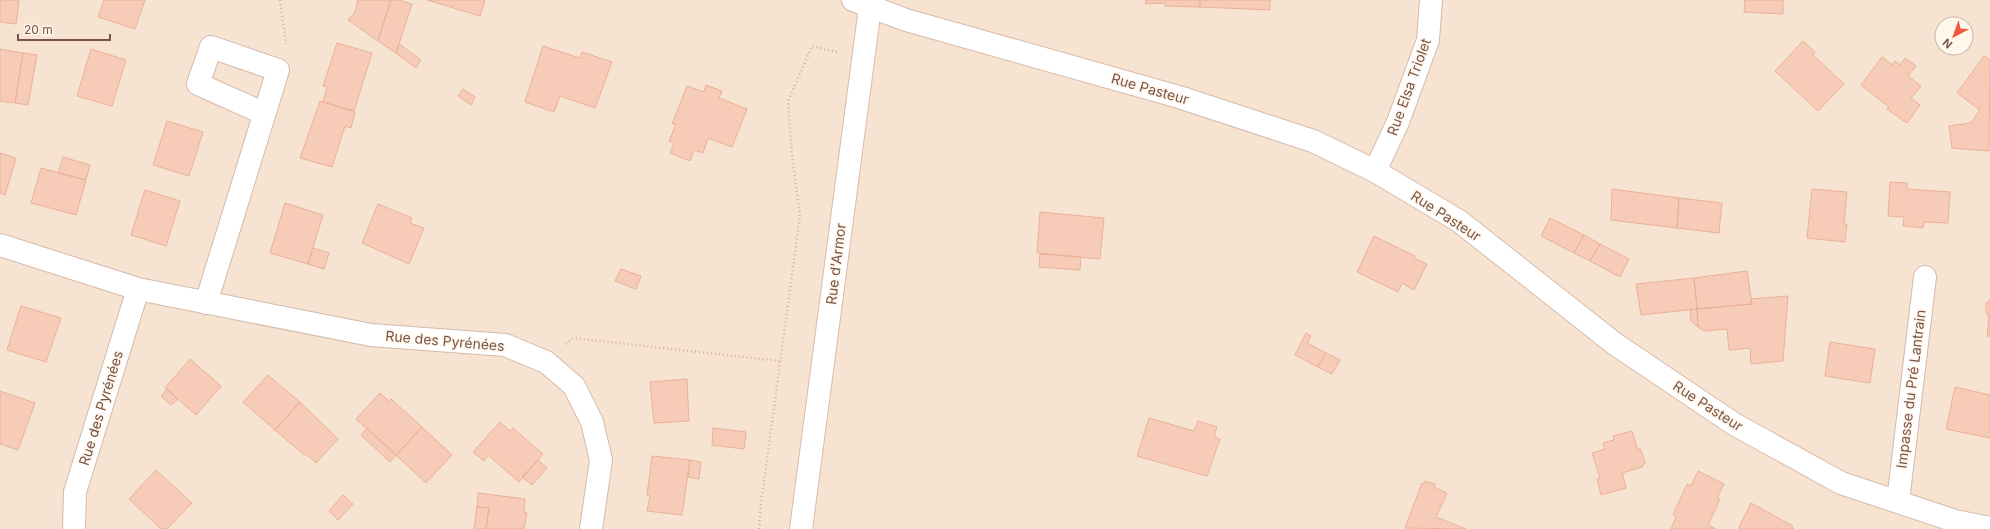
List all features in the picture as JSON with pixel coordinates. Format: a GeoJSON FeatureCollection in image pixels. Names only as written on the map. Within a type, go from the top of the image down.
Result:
{"type":"FeatureCollection","features":[{"type":"Feature","properties":{"kind":"street","name":"Rue Elsa Triolet"},"geometry":{"type":"LineString","coordinates":[[1375,171],[1398,122],[1428,40],[1431,0]]}},
{"type":"Feature","properties":{"kind":"street","name":"Rue Pasteur"},"geometry":{"type":"LineString","coordinates":[[865,2],[906,20],[1179,97],[1313,141],[1375,171],[1459,221],[1615,344],[1734,424],[1842,483],[1955,520],[1990,528]]}},
{"type":"Feature","properties":{"kind":"street","name":"Rue d'Armor"},"geometry":{"type":"LineString","coordinates":[[801,529],[863,58],[865,2]]}},
{"type":"Feature","properties":{"kind":"street"},"geometry":{"type":"LineString","coordinates":[[206,303],[278,70],[211,47],[198,84],[264,114]]}},
{"type":"Feature","properties":{"kind":"street","name":"Rue des Pyrénées"},"geometry":{"type":"LineString","coordinates":[[0,245],[138,289],[371,335],[505,345],[546,362],[574,386],[592,422],[601,460],[591,529]]}},
{"type":"Feature","properties":{"kind":"street","name":"Impasse du Pré Lantrain"},"geometry":{"type":"LineString","coordinates":[[1898,501],[1925,277]]}},
{"type":"Feature","properties":{"kind":"street","name":"Rue des Pyrénées"},"geometry":{"type":"LineString","coordinates":[[74,529],[75,492],[138,289]]}},
{"type":"Feature","properties":{"kind":"path"},"geometry":{"type":"LineString","coordinates":[[278,70],[286,46],[280,0]]}},
{"type":"Feature","properties":{"kind":"path"},"geometry":{"type":"LineString","coordinates":[[759,529],[800,216],[792,156],[788,101],[812,46],[863,58]]}},
{"type":"Feature","properties":{"kind":"path"},"geometry":{"type":"LineString","coordinates":[[546,362],[572,338],[780,361]]}},
{"type":"Feature","properties":{"kind":"shaded area"},"geometry":{"type":"Polygon","coordinates":[[[0,0],[1990,0],[1990,529],[0,529],[0,0]]]}},
{"type":"Feature","properties":{"kind":"building"},"geometry":{"type":"Polygon","coordinates":[[[0,0],[19,0],[16,24],[0,22],[0,0]]]}},
{"type":"Feature","properties":{"kind":"building"},"geometry":{"type":"Polygon","coordinates":[[[104,0],[145,0],[135,29],[98,17],[104,0]]]}},
{"type":"Feature","properties":{"kind":"building"},"geometry":{"type":"Polygon","coordinates":[[[358,0],[391,0],[378,41],[348,20],[355,12],[358,0]]]}},
{"type":"Feature","properties":{"kind":"building"},"geometry":{"type":"Polygon","coordinates":[[[391,0],[399,0],[412,4],[396,53],[378,41],[391,0]]]}},
{"type":"Feature","properties":{"kind":"building"},"geometry":{"type":"Polygon","coordinates":[[[427,0],[485,0],[480,16],[427,0]]]}},
{"type":"Feature","properties":{"kind":"building"},"geometry":{"type":"Polygon","coordinates":[[[1146,0],[1200,0],[1200,7],[1165,6],[1165,3],[1145,4],[1146,0]]]}},
{"type":"Feature","properties":{"kind":"building"},"geometry":{"type":"Polygon","coordinates":[[[1200,0],[1270,0],[1270,10],[1200,7],[1200,0]]]}},
{"type":"Feature","properties":{"kind":"building"},"geometry":{"type":"Polygon","coordinates":[[[1745,0],[1783,0],[1783,14],[1744,12],[1745,0]]]}},
{"type":"Feature","properties":{"kind":"building"},"geometry":{"type":"Polygon","coordinates":[[[1803,41],[1815,52],[1813,55],[1844,84],[1818,111],[1775,71],[1803,41]]]}},
{"type":"Feature","properties":{"kind":"building"},"geometry":{"type":"Polygon","coordinates":[[[337,43],[372,53],[354,111],[323,102],[327,87],[323,86],[337,43]]]}},
{"type":"Feature","properties":{"kind":"building"},"geometry":{"type":"Polygon","coordinates":[[[399,44],[421,60],[416,68],[396,53],[399,44]]]}},
{"type":"Feature","properties":{"kind":"building"},"geometry":{"type":"Polygon","coordinates":[[[543,46],[580,58],[582,52],[612,62],[595,108],[560,96],[554,112],[525,102],[543,46]]]}},
{"type":"Feature","properties":{"kind":"building"},"geometry":{"type":"Polygon","coordinates":[[[0,49],[23,53],[15,103],[0,101],[0,49]]]}},
{"type":"Feature","properties":{"kind":"building"},"geometry":{"type":"Polygon","coordinates":[[[91,49],[126,60],[112,106],[77,96],[91,49]]]}},
{"type":"Feature","properties":{"kind":"building"},"geometry":{"type":"Polygon","coordinates":[[[23,53],[37,55],[28,105],[15,103],[23,53]]]}},
{"type":"Feature","properties":{"kind":"building"},"geometry":{"type":"Polygon","coordinates":[[[1984,56],[1990,60],[1989,151],[1952,148],[1949,126],[1971,123],[1980,110],[1957,93],[1984,56]]]}},
{"type":"Feature","properties":{"kind":"building"},"geometry":{"type":"Polygon","coordinates":[[[1882,57],[1892,65],[1895,61],[1900,65],[1905,58],[1916,66],[1908,76],[1921,86],[1911,98],[1920,105],[1907,123],[1887,109],[1889,107],[1861,85],[1882,57]]]}},
{"type":"Feature","properties":{"kind":"building"},"geometry":{"type":"Polygon","coordinates":[[[706,85],[722,91],[719,98],[747,109],[732,147],[708,138],[703,153],[694,150],[690,161],[670,153],[674,143],[669,141],[676,124],[672,124],[687,86],[704,92],[706,85]]]}},
{"type":"Feature","properties":{"kind":"building"},"geometry":{"type":"Polygon","coordinates":[[[463,89],[475,97],[471,105],[458,96],[463,89]]]}},
{"type":"Feature","properties":{"kind":"building"},"geometry":{"type":"Polygon","coordinates":[[[320,101],[355,112],[351,128],[345,126],[332,167],[300,158],[320,101]]]}},
{"type":"Feature","properties":{"kind":"building"},"geometry":{"type":"Polygon","coordinates":[[[167,121],[203,132],[189,176],[153,165],[167,121]]]}},
{"type":"Feature","properties":{"kind":"building"},"geometry":{"type":"Polygon","coordinates":[[[0,153],[16,158],[5,195],[0,193],[0,153]]]}},
{"type":"Feature","properties":{"kind":"building"},"geometry":{"type":"Polygon","coordinates":[[[63,157],[90,165],[86,180],[58,173],[63,157]]]}},
{"type":"Feature","properties":{"kind":"building"},"geometry":{"type":"Polygon","coordinates":[[[41,168],[86,180],[76,215],[31,203],[41,168]]]}},
{"type":"Feature","properties":{"kind":"building"},"geometry":{"type":"Polygon","coordinates":[[[1890,182],[1907,183],[1907,189],[1950,192],[1948,223],[1924,222],[1923,228],[1903,226],[1904,217],[1888,216],[1890,182]]]}},
{"type":"Feature","properties":{"kind":"building"},"geometry":{"type":"Polygon","coordinates":[[[1612,189],[1679,198],[1677,228],[1611,220],[1612,189]]]}},
{"type":"Feature","properties":{"kind":"building"},"geometry":{"type":"Polygon","coordinates":[[[1812,189],[1847,192],[1844,224],[1847,224],[1845,242],[1807,238],[1812,189]]]}},
{"type":"Feature","properties":{"kind":"building"},"geometry":{"type":"Polygon","coordinates":[[[145,190],[180,201],[166,246],[131,235],[145,190]]]}},
{"type":"Feature","properties":{"kind":"building"},"geometry":{"type":"Polygon","coordinates":[[[1679,198],[1722,203],[1719,233],[1677,228],[1679,198]]]}},
{"type":"Feature","properties":{"kind":"building"},"geometry":{"type":"Polygon","coordinates":[[[285,203],[323,215],[308,264],[270,253],[285,203]]]}},
{"type":"Feature","properties":{"kind":"building"},"geometry":{"type":"Polygon","coordinates":[[[378,204],[412,218],[410,223],[424,228],[409,264],[362,243],[378,204]]]}},
{"type":"Feature","properties":{"kind":"building"},"geometry":{"type":"Polygon","coordinates":[[[1040,212],[1104,218],[1100,259],[1037,253],[1040,212]]]}},
{"type":"Feature","properties":{"kind":"building"},"geometry":{"type":"Polygon","coordinates":[[[1550,218],[1584,235],[1574,253],[1541,236],[1550,218]]]}},
{"type":"Feature","properties":{"kind":"building"},"geometry":{"type":"Polygon","coordinates":[[[1584,235],[1600,244],[1590,261],[1574,253],[1584,235]]]}},
{"type":"Feature","properties":{"kind":"building"},"geometry":{"type":"Polygon","coordinates":[[[1374,236],[1415,256],[1414,258],[1427,264],[1414,290],[1402,283],[1398,292],[1357,272],[1374,236]]]}},
{"type":"Feature","properties":{"kind":"building"},"geometry":{"type":"Polygon","coordinates":[[[1600,244],[1629,259],[1620,277],[1590,261],[1600,244]]]}},
{"type":"Feature","properties":{"kind":"building"},"geometry":{"type":"Polygon","coordinates":[[[313,248],[329,253],[324,269],[308,264],[313,248]]]}},
{"type":"Feature","properties":{"kind":"building"},"geometry":{"type":"Polygon","coordinates":[[[1040,254],[1081,257],[1080,270],[1039,267],[1040,254]]]}},
{"type":"Feature","properties":{"kind":"building"},"geometry":{"type":"Polygon","coordinates":[[[621,269],[641,276],[636,289],[615,281],[621,269]]]}},
{"type":"Feature","properties":{"kind":"building"},"geometry":{"type":"Polygon","coordinates":[[[1747,271],[1752,304],[1697,309],[1694,278],[1747,271]]]}},
{"type":"Feature","properties":{"kind":"building"},"geometry":{"type":"Polygon","coordinates":[[[1694,278],[1697,309],[1641,315],[1636,284],[1694,278]]]}},
{"type":"Feature","properties":{"kind":"building"},"geometry":{"type":"Polygon","coordinates":[[[1788,296],[1783,361],[1751,364],[1750,348],[1729,350],[1727,329],[1704,331],[1698,327],[1697,309],[1752,304],[1751,299],[1788,296]]]}},
{"type":"Feature","properties":{"kind":"building"},"geometry":{"type":"Polygon","coordinates":[[[1990,300],[1990,336],[1987,336],[1989,317],[1986,313],[1986,303],[1990,300]]]}},
{"type":"Feature","properties":{"kind":"building"},"geometry":{"type":"Polygon","coordinates":[[[21,306],[61,318],[46,362],[7,350],[21,306]]]}},
{"type":"Feature","properties":{"kind":"building"},"geometry":{"type":"Polygon","coordinates":[[[1697,309],[1698,327],[1691,321],[1690,310],[1697,309]]]}},
{"type":"Feature","properties":{"kind":"building"},"geometry":{"type":"Polygon","coordinates":[[[1306,333],[1311,336],[1307,343],[1326,353],[1318,367],[1295,355],[1306,333]]]}},
{"type":"Feature","properties":{"kind":"building"},"geometry":{"type":"Polygon","coordinates":[[[1830,342],[1875,349],[1870,383],[1825,376],[1830,342]]]}},
{"type":"Feature","properties":{"kind":"building"},"geometry":{"type":"Polygon","coordinates":[[[1326,353],[1340,360],[1332,374],[1318,367],[1326,353]]]}},
{"type":"Feature","properties":{"kind":"building"},"geometry":{"type":"Polygon","coordinates":[[[190,359],[221,386],[196,415],[165,388],[190,359]]]}},
{"type":"Feature","properties":{"kind":"building"},"geometry":{"type":"Polygon","coordinates":[[[268,375],[300,402],[275,430],[243,402],[268,375]]]}},
{"type":"Feature","properties":{"kind":"building"},"geometry":{"type":"Polygon","coordinates":[[[687,379],[689,421],[654,423],[650,382],[687,379]]]}},
{"type":"Feature","properties":{"kind":"building"},"geometry":{"type":"Polygon","coordinates":[[[1955,387],[1990,395],[1990,438],[1946,429],[1955,387]]]}},
{"type":"Feature","properties":{"kind":"building"},"geometry":{"type":"Polygon","coordinates":[[[167,389],[178,399],[171,405],[161,396],[167,389]]]}},
{"type":"Feature","properties":{"kind":"building"},"geometry":{"type":"Polygon","coordinates":[[[0,391],[35,403],[18,450],[0,444],[0,391]]]}},
{"type":"Feature","properties":{"kind":"building"},"geometry":{"type":"Polygon","coordinates":[[[380,393],[389,401],[391,399],[422,427],[396,455],[356,419],[380,393]]]}},
{"type":"Feature","properties":{"kind":"building"},"geometry":{"type":"Polygon","coordinates":[[[300,402],[338,439],[316,463],[306,454],[304,455],[275,430],[300,402]]]}},
{"type":"Feature","properties":{"kind":"building"},"geometry":{"type":"Polygon","coordinates":[[[1149,418],[1194,431],[1198,421],[1217,427],[1214,437],[1220,439],[1207,476],[1137,456],[1149,418]]]}},
{"type":"Feature","properties":{"kind":"building"},"geometry":{"type":"Polygon","coordinates":[[[500,422],[510,431],[513,428],[543,454],[519,482],[488,455],[484,461],[473,452],[500,422]]]}},
{"type":"Feature","properties":{"kind":"building"},"geometry":{"type":"Polygon","coordinates":[[[422,427],[452,455],[426,483],[396,455],[422,427]]]}},
{"type":"Feature","properties":{"kind":"building"},"geometry":{"type":"Polygon","coordinates":[[[367,428],[396,455],[390,462],[361,435],[367,428]]]}},
{"type":"Feature","properties":{"kind":"building"},"geometry":{"type":"Polygon","coordinates":[[[713,428],[746,432],[744,449],[712,445],[713,428]]]}},
{"type":"Feature","properties":{"kind":"building"},"geometry":{"type":"Polygon","coordinates":[[[1632,431],[1637,448],[1641,450],[1645,462],[1642,467],[1622,473],[1626,488],[1601,495],[1597,479],[1600,478],[1592,453],[1605,449],[1603,443],[1614,440],[1613,436],[1632,431]]]}},
{"type":"Feature","properties":{"kind":"building"},"geometry":{"type":"Polygon","coordinates":[[[652,456],[690,460],[682,515],[647,511],[650,496],[647,495],[652,456]]]}},
{"type":"Feature","properties":{"kind":"building"},"geometry":{"type":"Polygon","coordinates":[[[538,460],[547,468],[532,485],[522,477],[538,460]]]}},
{"type":"Feature","properties":{"kind":"building"},"geometry":{"type":"Polygon","coordinates":[[[690,460],[701,462],[699,479],[688,477],[690,460]]]}},
{"type":"Feature","properties":{"kind":"building"},"geometry":{"type":"Polygon","coordinates":[[[156,470],[192,503],[167,529],[161,529],[129,499],[156,470]]]}},
{"type":"Feature","properties":{"kind":"building"},"geometry":{"type":"Polygon","coordinates":[[[1698,471],[1724,484],[1717,498],[1720,499],[1708,525],[1716,529],[1671,529],[1676,517],[1673,515],[1687,484],[1691,486],[1698,471]]]}},
{"type":"Feature","properties":{"kind":"building"},"geometry":{"type":"Polygon","coordinates":[[[1425,481],[1435,484],[1434,487],[1447,493],[1436,517],[1466,529],[1405,528],[1422,483],[1424,484],[1425,481]]]}},
{"type":"Feature","properties":{"kind":"building"},"geometry":{"type":"Polygon","coordinates":[[[478,493],[525,499],[524,513],[527,513],[524,529],[486,529],[489,508],[477,507],[478,493]]]}},
{"type":"Feature","properties":{"kind":"building"},"geometry":{"type":"Polygon","coordinates":[[[343,495],[353,504],[338,520],[329,511],[343,495]]]}},
{"type":"Feature","properties":{"kind":"building"},"geometry":{"type":"Polygon","coordinates":[[[1751,503],[1793,526],[1792,528],[1794,529],[1738,529],[1751,503]]]}},
{"type":"Feature","properties":{"kind":"building"},"geometry":{"type":"Polygon","coordinates":[[[477,507],[489,508],[486,529],[474,529],[477,507]]]}}]}
